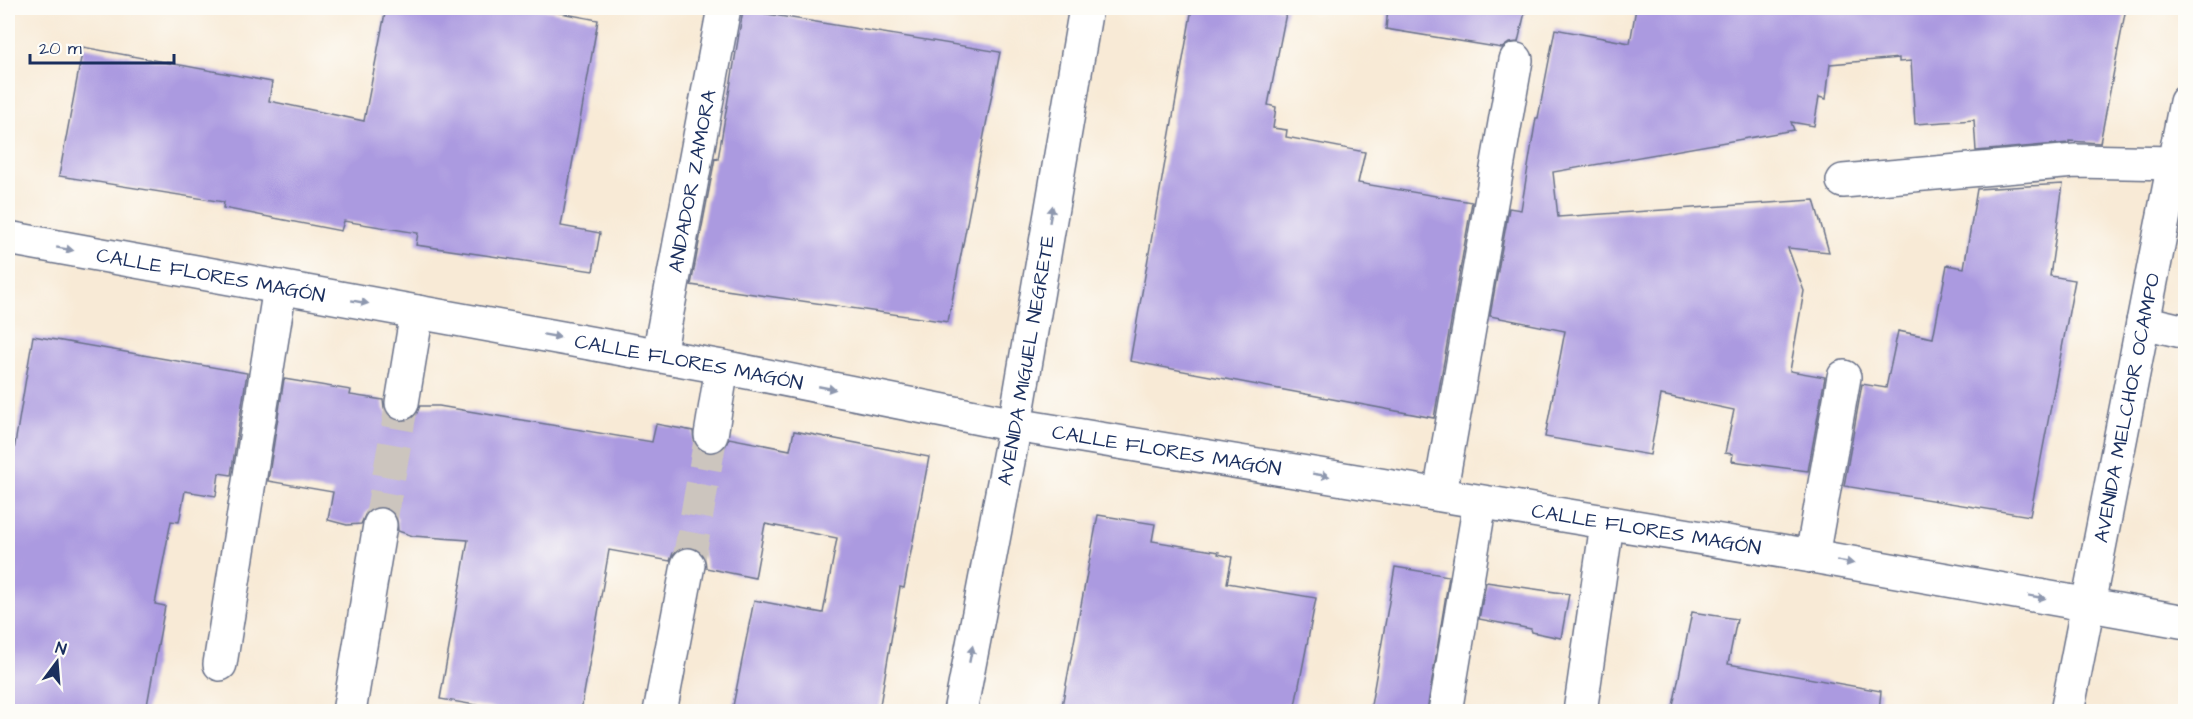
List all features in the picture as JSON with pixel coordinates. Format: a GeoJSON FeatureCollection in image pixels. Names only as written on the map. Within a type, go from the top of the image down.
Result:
{"type":"FeatureCollection","features":[{"type":"Feature","properties":{"kind":"street","name":"ANDADOR ZAMORA"},"geometry":{"type":"LineString","coordinates":[[659,356],[724,8]]}},
{"type":"Feature","properties":{"kind":"street","name":"AVENIDA MIGUEL NEGRETE"},"geometry":{"type":"LineString","coordinates":[[960,711],[1015,425],[1086,8]]}},
{"type":"Feature","properties":{"kind":"street"},"geometry":{"type":"LineString","coordinates":[[1440,494],[1516,60]]}},
{"type":"Feature","properties":{"kind":"street","name":"AVENIDA MELCHOR OCAMPO"},"geometry":{"type":"LineString","coordinates":[[2067,711],[2186,102]]}},
{"type":"Feature","properties":{"kind":"street"},"geometry":{"type":"LineString","coordinates":[[1842,181],[2075,161],[2174,163]]}},
{"type":"Feature","properties":{"kind":"street","name":"CALLE FLORES MAGÓN"},"geometry":{"type":"LineString","coordinates":[[8,238],[722,367],[1015,425],[1812,556],[2186,622]]}},
{"type":"Feature","properties":{"kind":"street"},"geometry":{"type":"LineString","coordinates":[[220,664],[280,287]]}},
{"type":"Feature","properties":{"kind":"street"},"geometry":{"type":"LineString","coordinates":[[402,403],[417,312]]}},
{"type":"Feature","properties":{"kind":"street"},"geometry":{"type":"LineString","coordinates":[[2143,322],[2186,332]]}},
{"type":"Feature","properties":{"kind":"street"},"geometry":{"type":"LineString","coordinates":[[711,435],[722,367]]}},
{"type":"Feature","properties":{"kind":"street"},"geometry":{"type":"LineString","coordinates":[[1812,556],[1844,377]]}},
{"type":"Feature","properties":{"kind":"street"},"geometry":{"type":"LineString","coordinates":[[1445,711],[1480,502]]}},
{"type":"Feature","properties":{"kind":"street"},"geometry":{"type":"LineString","coordinates":[[1580,711],[1607,524]]}},
{"type":"Feature","properties":{"kind":"street"},"geometry":{"type":"LineString","coordinates":[[350,711],[380,525]]}},
{"type":"Feature","properties":{"kind":"street"},"geometry":{"type":"LineString","coordinates":[[660,711],[688,565]]}},
{"type":"Feature","properties":{"kind":"building"},"geometry":{"type":"Polygon","coordinates":[[[386,8],[534,8],[598,20],[561,226],[600,233],[593,271],[416,245],[418,233],[344,221],[341,231],[223,208],[224,202],[59,176],[83,47],[272,82],[269,101],[364,121],[386,8]]]}},
{"type":"Feature","properties":{"kind":"building"},"geometry":{"type":"Polygon","coordinates":[[[1192,8],[1287,8],[1268,105],[1276,107],[1273,128],[1287,130],[1286,137],[1365,152],[1358,183],[1472,202],[1434,418],[1130,361],[1192,8]]]}},
{"type":"Feature","properties":{"kind":"building"},"geometry":{"type":"Polygon","coordinates":[[[1388,8],[1526,8],[1518,42],[1509,43],[1502,48],[1386,29],[1388,8]]]}},
{"type":"Feature","properties":{"kind":"building"},"geometry":{"type":"Polygon","coordinates":[[[1636,8],[2126,8],[2100,143],[2069,141],[2069,143],[1976,151],[1974,120],[1915,124],[1911,61],[1899,62],[1899,58],[1830,64],[1826,99],[1819,97],[1814,126],[1791,122],[1794,130],[1553,172],[1558,217],[1814,200],[1829,252],[1788,248],[1804,291],[1790,371],[1825,377],[1808,471],[1732,461],[1733,454],[1725,453],[1734,410],[1661,395],[1650,455],[1545,437],[1565,331],[1490,316],[1509,208],[1521,210],[1536,118],[1538,118],[1555,29],[1630,43],[1636,8]]]}},
{"type":"Feature","properties":{"kind":"building"},"geometry":{"type":"Polygon","coordinates":[[[743,10],[1000,52],[948,322],[691,285],[715,158],[718,159],[743,10]]]}},
{"type":"Feature","properties":{"kind":"building"},"geometry":{"type":"Polygon","coordinates":[[[2063,184],[2050,276],[2075,280],[2030,516],[1844,486],[1862,384],[1886,388],[1898,331],[1933,338],[1947,265],[1964,268],[1977,189],[2063,184]]]}},
{"type":"Feature","properties":{"kind":"building"},"geometry":{"type":"Polygon","coordinates":[[[33,336],[247,373],[231,475],[219,473],[216,496],[185,491],[179,522],[171,521],[155,604],[165,606],[146,711],[8,711],[8,486],[33,336]]]}},
{"type":"Feature","properties":{"kind":"building"},"geometry":{"type":"Polygon","coordinates":[[[284,379],[351,390],[350,395],[383,400],[384,409],[390,417],[400,422],[416,415],[420,406],[439,406],[652,442],[656,424],[693,431],[694,442],[700,450],[709,454],[725,447],[729,438],[790,450],[794,431],[929,457],[904,588],[900,587],[879,711],[732,711],[754,600],[823,613],[837,538],[765,524],[755,578],[706,568],[705,558],[701,551],[692,547],[681,548],[673,553],[670,561],[609,550],[581,711],[510,711],[440,699],[468,540],[413,536],[398,531],[397,518],[391,510],[382,506],[366,513],[361,524],[347,525],[328,520],[333,492],[268,481],[284,379]]]}},
{"type":"Feature","properties":{"kind":"building"},"geometry":{"type":"Polygon","coordinates":[[[1098,515],[1155,524],[1152,541],[1219,552],[1218,554],[1232,557],[1227,583],[1316,598],[1294,711],[1061,711],[1098,515]]]}},
{"type":"Feature","properties":{"kind":"building"},"geometry":{"type":"Polygon","coordinates":[[[1395,567],[1449,576],[1427,711],[1370,711],[1395,567]]]}},
{"type":"Feature","properties":{"kind":"building"},"geometry":{"type":"Polygon","coordinates":[[[1486,582],[1569,594],[1561,638],[1532,632],[1531,629],[1479,619],[1486,582]]]}},
{"type":"Feature","properties":{"kind":"building"},"geometry":{"type":"Polygon","coordinates":[[[1692,612],[1737,619],[1728,664],[1881,691],[1879,711],[1672,711],[1692,612]]]}},
{"type":"Feature","properties":{"kind":"tunnel"},"geometry":{"type":"LineString","coordinates":[[380,525],[402,403]]}},
{"type":"Feature","properties":{"kind":"tunnel"},"geometry":{"type":"LineString","coordinates":[[688,565],[711,435]]}}]}
